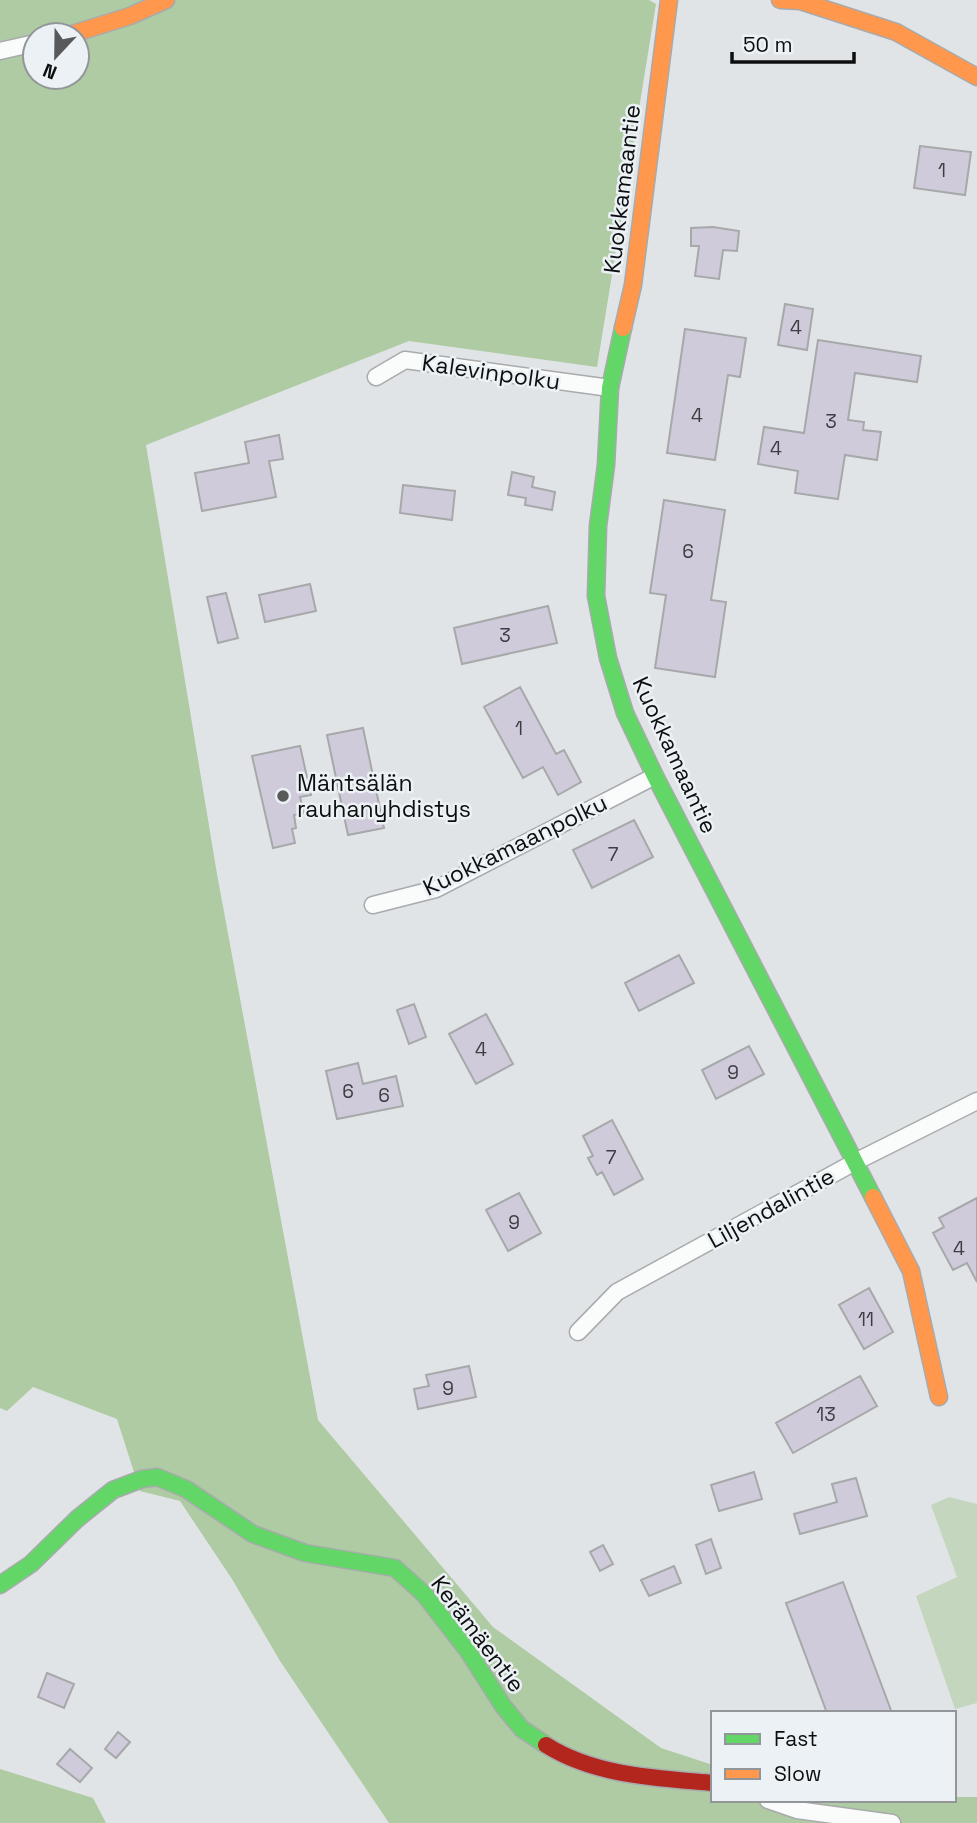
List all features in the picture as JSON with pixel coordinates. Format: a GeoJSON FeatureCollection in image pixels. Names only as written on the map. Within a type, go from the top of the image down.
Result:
{"type":"FeatureCollection","features":[{"type":"Feature","properties":{"kind":"street"},"geometry":{"type":"LineString","coordinates":[[91,28],[130,16],[166,0]]}},
{"type":"Feature","properties":{"kind":"street","name":"Kuokkamaantie"},"geometry":{"type":"LineString","coordinates":[[669,0],[634,285],[610,388],[606,466],[598,526],[596,596],[608,658],[625,713],[911,1271],[939,1397]]}},
{"type":"Feature","properties":{"kind":"street"},"geometry":{"type":"LineString","coordinates":[[780,0],[800,1],[896,32],[977,77]]}},
{"type":"Feature","properties":{"kind":"street"},"geometry":{"type":"LineString","coordinates":[[0,51],[21,46]]}},
{"type":"Feature","properties":{"kind":"street","name":"Kalevinpolku"},"geometry":{"type":"LineString","coordinates":[[376,377],[405,360],[610,388]]}},
{"type":"Feature","properties":{"kind":"street","name":"Kuokkamaanpolku"},"geometry":{"type":"LineString","coordinates":[[373,905],[436,889],[655,776]]}},
{"type":"Feature","properties":{"kind":"street","name":"Liljendalintie"},"geometry":{"type":"LineString","coordinates":[[578,1332],[617,1292],[855,1162],[977,1101]]}},
{"type":"Feature","properties":{"kind":"street","name":"Kerämäentie"},"geometry":{"type":"LineString","coordinates":[[0,1585],[31,1564],[77,1519],[113,1490],[142,1479],[157,1477],[186,1489],[253,1534],[305,1553],[395,1568],[424,1594],[468,1651],[503,1706],[522,1729],[556,1751],[601,1768],[630,1775],[711,1783]]}},
{"type":"Feature","properties":{"kind":"street"},"geometry":{"type":"LineString","coordinates":[[774,1802],[797,1810],[892,1823]]}},
{"type":"Feature","properties":{"kind":"green space"},"geometry":{"type":"Polygon","coordinates":[[[0,0],[649,0],[656,4],[597,367],[409,341],[146,445],[217,874],[318,1420],[493,1627],[661,1748],[711,1764],[711,1802],[956,1802],[956,1797],[977,1797],[977,1823],[389,1823],[280,1661],[232,1579],[180,1501],[140,1491],[117,1419],[33,1387],[7,1411],[0,1408],[0,0]]]}},
{"type":"Feature","properties":{"kind":"green space"},"geometry":{"type":"Polygon","coordinates":[[[949,1497],[977,1504],[977,1703],[955,1709],[916,1596],[957,1577],[931,1505],[949,1497]]]}},
{"type":"Feature","properties":{"kind":"green space"},"geometry":{"type":"Polygon","coordinates":[[[0,1769],[93,1798],[106,1823],[0,1823],[0,1769]]]}},
{"type":"Feature","properties":{"kind":"building"},"geometry":{"type":"Polygon","coordinates":[[[920,146],[971,152],[965,195],[914,188],[920,146]]]}},
{"type":"Feature","properties":{"kind":"building"},"geometry":{"type":"Polygon","coordinates":[[[713,227],[739,231],[737,251],[723,250],[719,279],[695,276],[699,246],[691,246],[691,228],[713,227]]]}},
{"type":"Feature","properties":{"kind":"building"},"geometry":{"type":"Polygon","coordinates":[[[785,304],[813,309],[807,350],[778,345],[785,304]]]}},
{"type":"Feature","properties":{"kind":"building"},"geometry":{"type":"Polygon","coordinates":[[[685,329],[746,338],[740,377],[728,375],[715,460],[667,453],[685,329]]]}},
{"type":"Feature","properties":{"kind":"building"},"geometry":{"type":"Polygon","coordinates":[[[818,340],[921,356],[917,382],[855,373],[848,420],[864,422],[863,430],[881,432],[877,460],[845,455],[838,499],[795,493],[798,471],[758,464],[764,427],[804,433],[818,340]]]}},
{"type":"Feature","properties":{"kind":"building"},"geometry":{"type":"Polygon","coordinates":[[[279,435],[283,459],[269,461],[276,497],[202,511],[195,473],[249,463],[245,442],[279,435]]]}},
{"type":"Feature","properties":{"kind":"building"},"geometry":{"type":"Polygon","coordinates":[[[512,472],[534,477],[532,487],[555,492],[552,510],[525,505],[526,498],[508,495],[512,472]]]}},
{"type":"Feature","properties":{"kind":"building"},"geometry":{"type":"Polygon","coordinates":[[[403,485],[455,491],[452,520],[400,513],[403,485]]]}},
{"type":"Feature","properties":{"kind":"building"},"geometry":{"type":"Polygon","coordinates":[[[664,500],[725,510],[711,600],[726,602],[715,677],[655,668],[666,595],[650,593],[664,500]]]}},
{"type":"Feature","properties":{"kind":"building"},"geometry":{"type":"Polygon","coordinates":[[[310,584],[316,611],[265,622],[259,595],[310,584]]]}},
{"type":"Feature","properties":{"kind":"building"},"geometry":{"type":"Polygon","coordinates":[[[226,593],[238,638],[218,643],[207,597],[226,593]]]}},
{"type":"Feature","properties":{"kind":"building"},"geometry":{"type":"Polygon","coordinates":[[[548,606],[557,643],[462,664],[454,628],[548,606]]]}},
{"type":"Feature","properties":{"kind":"building"},"geometry":{"type":"Polygon","coordinates":[[[520,687],[556,754],[564,750],[581,782],[558,795],[543,767],[523,778],[484,707],[520,687]]]}},
{"type":"Feature","properties":{"kind":"building"},"geometry":{"type":"Polygon","coordinates":[[[363,728],[384,828],[348,835],[327,735],[363,728]]]}},
{"type":"Feature","properties":{"kind":"building","name":"Mäntsälän rauhanyhdistys"},"geometry":{"type":"Polygon","coordinates":[[[300,746],[311,795],[300,797],[304,813],[294,815],[296,828],[292,829],[295,843],[273,848],[252,756],[300,746]]]}},
{"type":"Feature","properties":{"kind":"building"},"geometry":{"type":"Polygon","coordinates":[[[634,820],[653,857],[592,888],[573,850],[634,820]]]}},
{"type":"Feature","properties":{"kind":"building"},"geometry":{"type":"Polygon","coordinates":[[[679,955],[694,983],[639,1011],[625,983],[679,955]]]}},
{"type":"Feature","properties":{"kind":"building"},"geometry":{"type":"Polygon","coordinates":[[[414,1004],[426,1037],[409,1044],[397,1010],[414,1004]]]}},
{"type":"Feature","properties":{"kind":"building"},"geometry":{"type":"Polygon","coordinates":[[[486,1014],[513,1064],[476,1084],[449,1034],[486,1014]]]}},
{"type":"Feature","properties":{"kind":"building"},"geometry":{"type":"Polygon","coordinates":[[[749,1046],[764,1074],[716,1099],[702,1070],[749,1046]]]}},
{"type":"Feature","properties":{"kind":"building"},"geometry":{"type":"Polygon","coordinates":[[[358,1063],[363,1084],[396,1076],[403,1106],[337,1119],[326,1071],[358,1063]]]}},
{"type":"Feature","properties":{"kind":"building"},"geometry":{"type":"Polygon","coordinates":[[[612,1120],[643,1179],[614,1195],[602,1172],[597,1175],[588,1158],[593,1156],[583,1136],[612,1120]]]}},
{"type":"Feature","properties":{"kind":"building"},"geometry":{"type":"Polygon","coordinates":[[[519,1193],[541,1233],[508,1251],[486,1210],[519,1193]]]}},
{"type":"Feature","properties":{"kind":"building"},"geometry":{"type":"Polygon","coordinates":[[[977,1198],[977,1282],[967,1263],[953,1270],[933,1233],[944,1227],[939,1218],[977,1198]]]}},
{"type":"Feature","properties":{"kind":"building"},"geometry":{"type":"Polygon","coordinates":[[[869,1288],[893,1332],[864,1349],[839,1305],[869,1288]]]}},
{"type":"Feature","properties":{"kind":"building"},"geometry":{"type":"Polygon","coordinates":[[[469,1366],[476,1397],[418,1409],[414,1389],[429,1386],[426,1375],[469,1366]]]}},
{"type":"Feature","properties":{"kind":"building"},"geometry":{"type":"Polygon","coordinates":[[[860,1376],[877,1406],[793,1453],[776,1423],[860,1376]]]}},
{"type":"Feature","properties":{"kind":"building"},"geometry":{"type":"Polygon","coordinates":[[[754,1472],[762,1499],[719,1511],[711,1485],[754,1472]]]}},
{"type":"Feature","properties":{"kind":"building"},"geometry":{"type":"Polygon","coordinates":[[[856,1478],[867,1516],[800,1534],[794,1514],[837,1502],[832,1484],[856,1478]]]}},
{"type":"Feature","properties":{"kind":"building"},"geometry":{"type":"Polygon","coordinates":[[[711,1539],[721,1568],[706,1574],[696,1545],[711,1539]]]}},
{"type":"Feature","properties":{"kind":"building"},"geometry":{"type":"Polygon","coordinates":[[[603,1545],[613,1564],[600,1571],[590,1552],[603,1545]]]}},
{"type":"Feature","properties":{"kind":"building"},"geometry":{"type":"Polygon","coordinates":[[[674,1566],[681,1583],[649,1596],[641,1580],[674,1566]]]}},
{"type":"Feature","properties":{"kind":"building"},"geometry":{"type":"Polygon","coordinates":[[[843,1582],[891,1711],[826,1711],[786,1603],[843,1582]]]}},
{"type":"Feature","properties":{"kind":"building"},"geometry":{"type":"Polygon","coordinates":[[[47,1673],[74,1684],[64,1708],[38,1697],[47,1673]]]}},
{"type":"Feature","properties":{"kind":"building"},"geometry":{"type":"Polygon","coordinates":[[[118,1732],[130,1742],[116,1758],[105,1749],[118,1732]]]}},
{"type":"Feature","properties":{"kind":"building"},"geometry":{"type":"Polygon","coordinates":[[[70,1749],[92,1768],[80,1782],[57,1764],[70,1749]]]}},
{"type":"Feature","properties":{"kind":"traffic: fast"},"geometry":{"type":"LineString","coordinates":[[623,328],[610,388],[606,465],[598,526],[596,596],[608,658],[625,713],[655,776],[873,1197]]}},
{"type":"Feature","properties":{"kind":"traffic: fast"},"geometry":{"type":"LineString","coordinates":[[0,1585],[31,1564],[77,1519],[113,1490],[142,1479],[157,1477],[186,1489],[253,1534],[305,1553],[395,1568],[424,1594],[468,1651],[503,1706],[522,1729],[546,1745]]}},
{"type":"Feature","properties":{"kind":"traffic: slow"},"geometry":{"type":"LineString","coordinates":[[91,28],[130,16],[166,0]]}},
{"type":"Feature","properties":{"kind":"traffic: slow"},"geometry":{"type":"LineString","coordinates":[[623,328],[633,285],[669,0]]}},
{"type":"Feature","properties":{"kind":"traffic: slow"},"geometry":{"type":"LineString","coordinates":[[780,0],[800,1],[896,32],[977,77]]}},
{"type":"Feature","properties":{"kind":"traffic: slow"},"geometry":{"type":"LineString","coordinates":[[873,1197],[911,1271],[939,1397]]}},
{"type":"Feature","properties":{"kind":"traffic: jam"},"geometry":{"type":"LineString","coordinates":[[546,1745],[585,1763],[627,1774],[711,1783]]}},
{"type":"Feature","properties":{"kind":"place","name":"Mäntsälän rauhanyhdistys"},"geometry":{"type":"Point","coordinates":[283,796]}}]}
